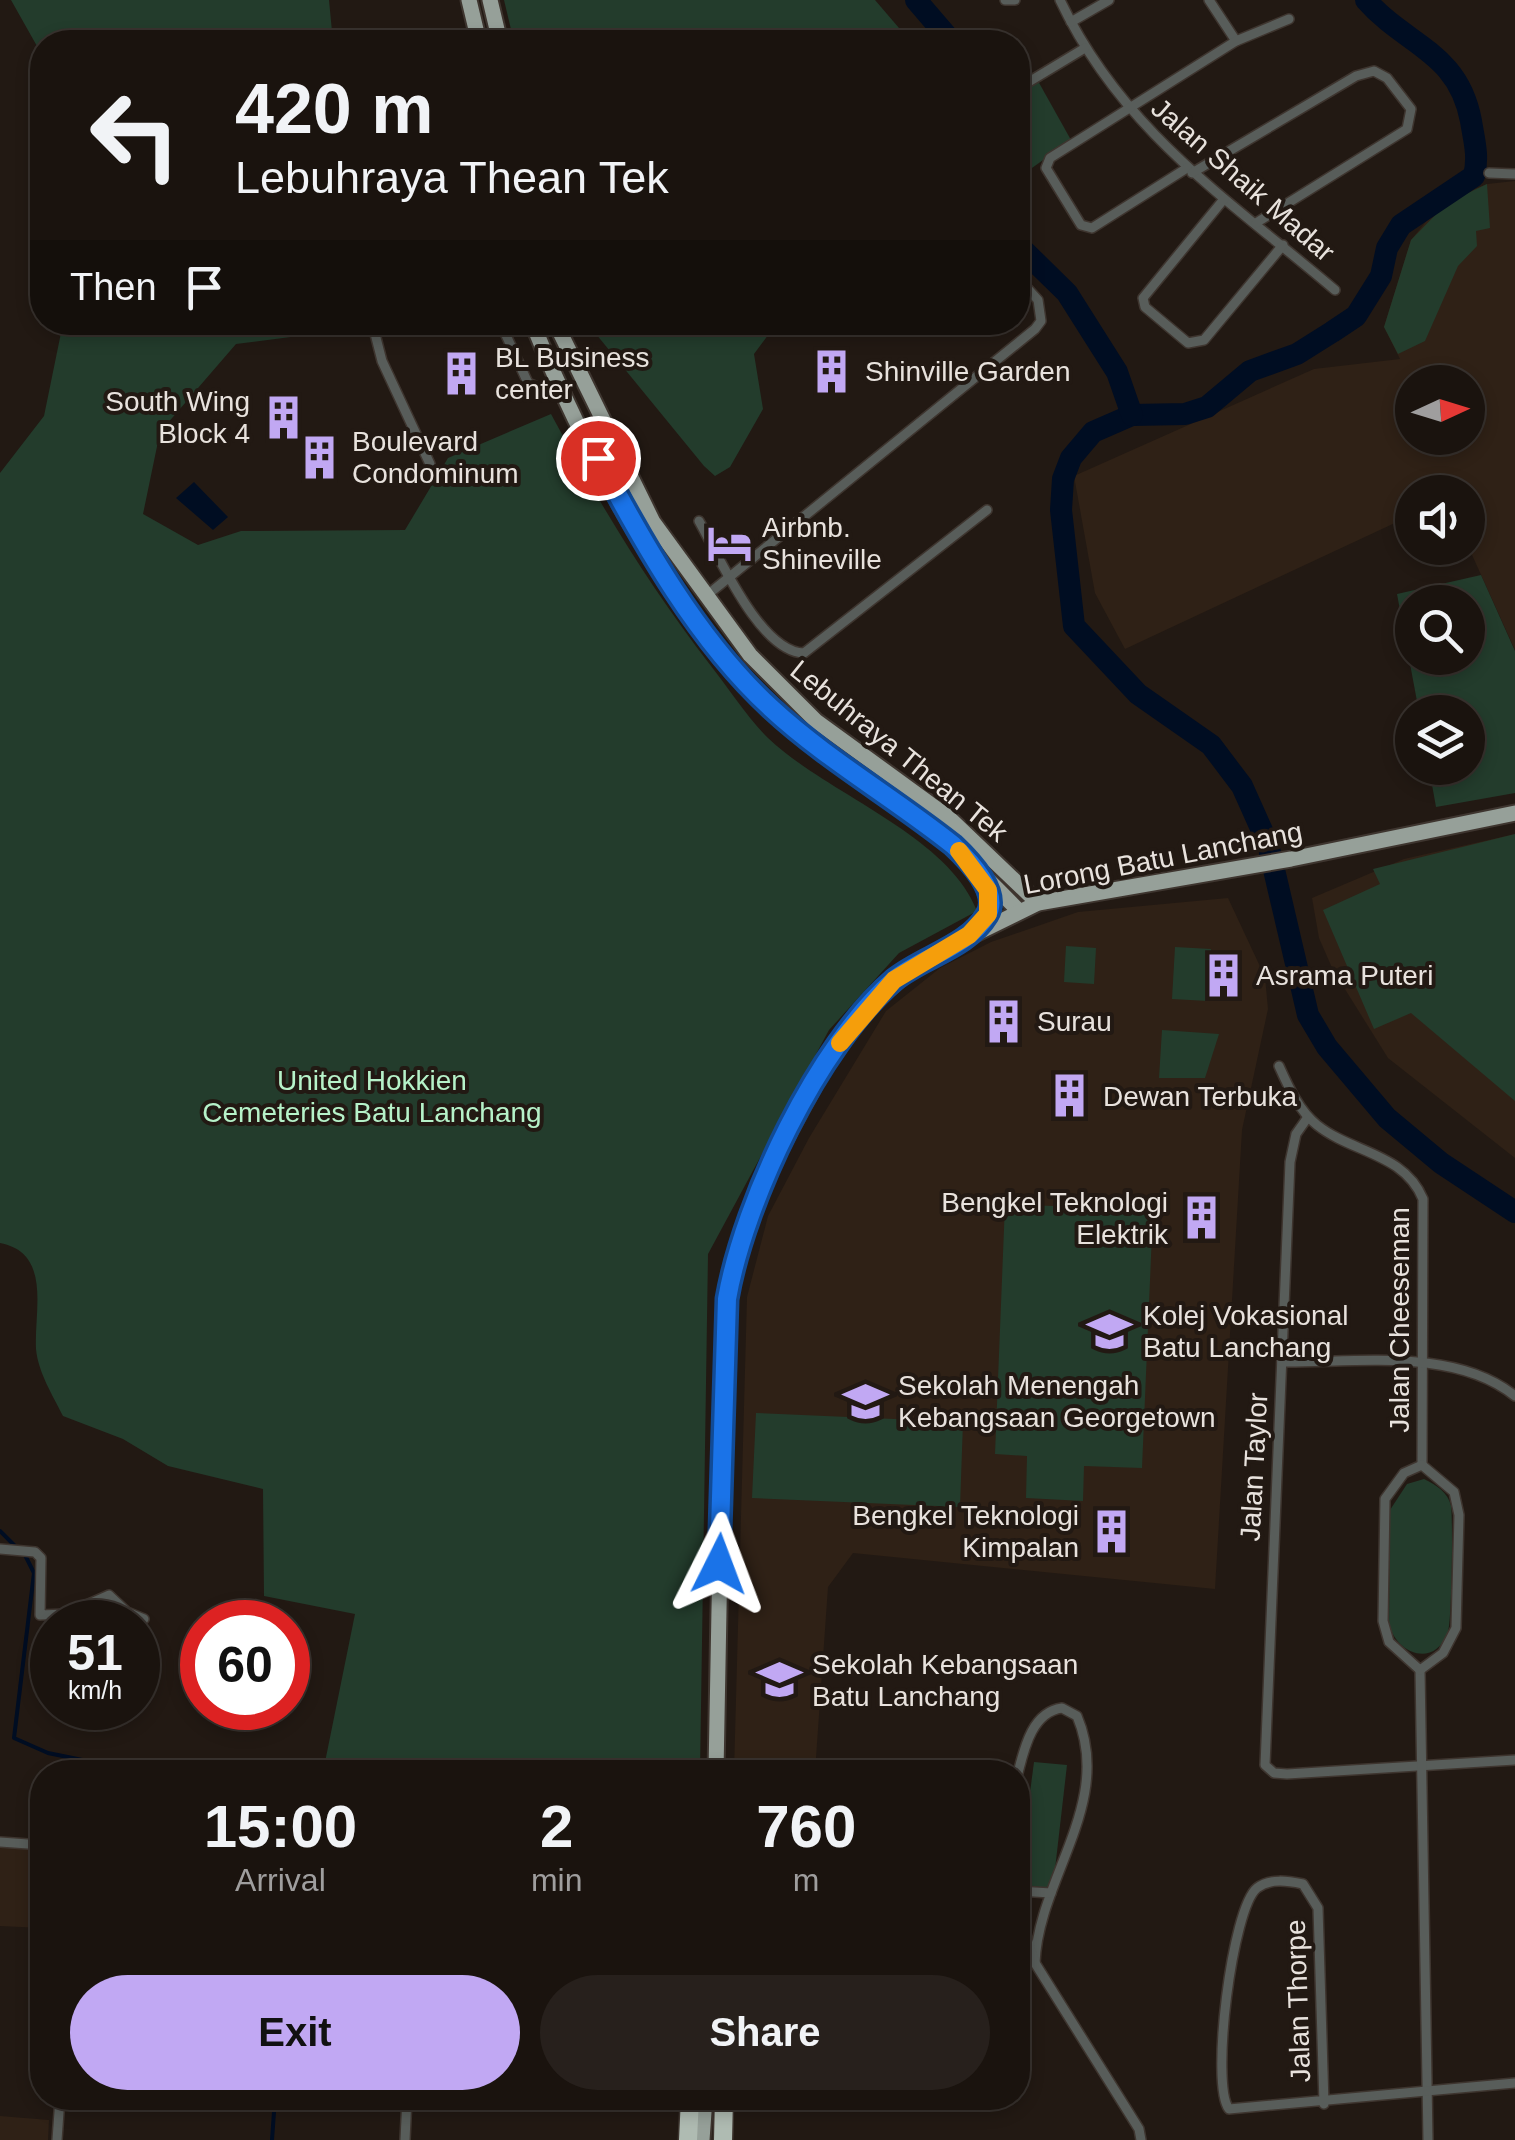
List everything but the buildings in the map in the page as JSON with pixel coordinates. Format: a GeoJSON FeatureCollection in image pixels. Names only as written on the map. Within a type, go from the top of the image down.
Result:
{"type":"FeatureCollection","features":[{"type":"Feature","properties":{"kind":"highway"},"geometry":{"type":"LineString","coordinates":[[688,2140],[689,2110]]}},
{"type":"Feature","properties":{"kind":"highway"},"geometry":{"type":"LineString","coordinates":[[723,2140],[724,2110]]}},
{"type":"Feature","properties":{"kind":"main road"},"geometry":{"type":"LineString","coordinates":[[469,0],[476,30]]}},
{"type":"Feature","properties":{"kind":"main road"},"geometry":{"type":"LineString","coordinates":[[490,0],[497,30]]}},
{"type":"Feature","properties":{"kind":"main road","name":"Lebuhraya Thean Tek"},"geometry":{"type":"LineString","coordinates":[[538,335],[557,381],[627,514],[728,660],[768,705],[799,732],[898,802],[970,861],[1019,911]]}},
{"type":"Feature","properties":{"kind":"main road"},"geometry":{"type":"LineString","coordinates":[[556,335],[562,363],[557,381],[577,389],[614,445]]}},
{"type":"Feature","properties":{"kind":"main road","name":"Lebuhraya Thean Tek"},"geometry":{"type":"LineString","coordinates":[[559,335],[653,522],[706,596],[791,699],[948,817],[1038,903]]}},
{"type":"Feature","properties":{"kind":"main road","name":"Lorong Batu Lanchang"},"geometry":{"type":"LineString","coordinates":[[716,1760],[724,1339],[730,1280],[744,1224],[823,1069],[865,1009],[922,960],[1038,903],[1240,869],[1515,812]]}},
{"type":"Feature","properties":{"kind":"main road"},"geometry":{"type":"LineString","coordinates":[[969,935],[988,914],[990,904],[970,861]]}},
{"type":"Feature","properties":{"kind":"main road"},"geometry":{"type":"LineString","coordinates":[[702,2140],[704,2110]]}},
{"type":"Feature","properties":{"kind":"street"},"geometry":{"type":"LineString","coordinates":[[1004,0],[1014,0]]}},
{"type":"Feature","properties":{"kind":"street","name":"Jalan Shaik Madar"},"geometry":{"type":"LineString","coordinates":[[1060,0],[1085,48],[1130,112],[1189,170],[1335,290]]}},
{"type":"Feature","properties":{"kind":"street"},"geometry":{"type":"LineString","coordinates":[[1071,22],[1109,0]]}},
{"type":"Feature","properties":{"kind":"street"},"geometry":{"type":"LineString","coordinates":[[1209,0],[1236,42]]}},
{"type":"Feature","properties":{"kind":"street"},"geometry":{"type":"LineString","coordinates":[[1256,223],[1402,134],[1412,114],[1402,92],[1380,74],[1367,72],[1096,226],[1081,225],[1047,173],[1047,162],[1236,42],[1289,18]]}},
{"type":"Feature","properties":{"kind":"street"},"geometry":{"type":"LineString","coordinates":[[1030,81],[1085,48]]}},
{"type":"Feature","properties":{"kind":"street"},"geometry":{"type":"LineString","coordinates":[[1489,173],[1515,174]]}},
{"type":"Feature","properties":{"kind":"street"},"geometry":{"type":"LineString","coordinates":[[1224,199],[1143,298],[1146,308],[1188,342],[1204,340],[1283,245]]}},
{"type":"Feature","properties":{"kind":"street"},"geometry":{"type":"LineString","coordinates":[[1030,294],[1042,310],[1030,332]]}},
{"type":"Feature","properties":{"kind":"street"},"geometry":{"type":"LineString","coordinates":[[375,335],[382,362],[430,464]]}},
{"type":"Feature","properties":{"kind":"street"},"geometry":{"type":"LineString","coordinates":[[506,335],[528,383],[540,388],[557,381]]}},
{"type":"Feature","properties":{"kind":"street"},"geometry":{"type":"LineString","coordinates":[[706,596],[1027,335]]}},
{"type":"Feature","properties":{"kind":"street"},"geometry":{"type":"LineString","coordinates":[[699,521],[729,578],[783,649],[794,653],[815,648],[987,510]]}},
{"type":"Feature","properties":{"kind":"street","name":"Jalan Cheeseman"},"geometry":{"type":"LineString","coordinates":[[1278,1066],[1308,1116],[1333,1136],[1400,1166],[1418,1186],[1425,1212],[1422,1465],[1454,1492],[1459,1515],[1454,1636],[1443,1653],[1420,1670],[1389,1642],[1384,1621],[1384,1500],[1398,1478],[1422,1465]]}},
{"type":"Feature","properties":{"kind":"street","name":"Jalan Taylor"},"geometry":{"type":"LineString","coordinates":[[1308,1116],[1296,1134],[1290,1162],[1265,1765],[1279,1774],[1419,1768]]}},
{"type":"Feature","properties":{"kind":"street"},"geometry":{"type":"LineString","coordinates":[[1282,1362],[1421,1364],[1467,1370],[1515,1396]]}},
{"type":"Feature","properties":{"kind":"street"},"geometry":{"type":"LineString","coordinates":[[6,1549],[39,1554],[43,1564],[41,1600]]}},
{"type":"Feature","properties":{"kind":"street"},"geometry":{"type":"LineString","coordinates":[[1420,1670],[1428,2140]]}},
{"type":"Feature","properties":{"kind":"street"},"geometry":{"type":"LineString","coordinates":[[1022,1760],[1030,1736],[1045,1714],[1062,1708],[1078,1716],[1086,1761],[1082,1813],[1037,1929],[1034,1962]]}},
{"type":"Feature","properties":{"kind":"street"},"geometry":{"type":"LineString","coordinates":[[1419,1768],[1515,1760]]}},
{"type":"Feature","properties":{"kind":"street"},"geometry":{"type":"LineString","coordinates":[[0,1842],[30,1845]]}},
{"type":"Feature","properties":{"kind":"street","name":"Jalan Thorpe"},"geometry":{"type":"LineString","coordinates":[[1284,1881],[1308,1888],[1318,1908],[1324,2104],[1234,2111],[1224,2102],[1222,2044],[1244,1907],[1260,1885],[1284,1881]]}},
{"type":"Feature","properties":{"kind":"street"},"geometry":{"type":"LineString","coordinates":[[1030,1892],[1050,1893]]}},
{"type":"Feature","properties":{"kind":"street"},"geometry":{"type":"LineString","coordinates":[[1030,1953],[1139,2129],[1141,2140]]}},
{"type":"Feature","properties":{"kind":"street"},"geometry":{"type":"LineString","coordinates":[[1324,2104],[1515,2084]]}},
{"type":"Feature","properties":{"kind":"street"},"geometry":{"type":"LineString","coordinates":[[57,2140],[59,2110]]}},
{"type":"Feature","properties":{"kind":"street"},"geometry":{"type":"LineString","coordinates":[[405,2140],[406,2110]]}},
{"type":"Feature","properties":{"kind":"shaded area"},"geometry":{"type":"Polygon","coordinates":[[[1515,181],[1515,650],[1477,565],[1485,565],[1485,475],[1395,475],[1395,523],[1125,649],[1095,593],[1074,476],[1314,369],[1400,359],[1384,327],[1411,240],[1433,213],[1462,194],[1487,184],[1515,181]]]}},
{"type":"Feature","properties":{"kind":"shaded area"},"geometry":{"type":"Polygon","coordinates":[[[1515,834],[1515,1158],[1388,1058],[1333,970],[1319,938],[1312,898],[1404,859],[1515,834]]]}},
{"type":"Feature","properties":{"kind":"shaded area","name":"Kolej Vokasional Batu Lanchang"},"geometry":{"type":"Polygon","coordinates":[[[1228,898],[1265,977],[1268,1009],[1242,1130],[1215,1589],[853,1553],[828,1587],[816,1760],[734,1760],[747,1297],[768,1216],[809,1138],[886,1011],[940,968],[991,942],[1078,912],[1228,898]]]}},
{"type":"Feature","properties":{"kind":"shaded area"},"geometry":{"type":"Polygon","coordinates":[[[0,1842],[30,1844],[30,1927],[0,1926],[0,1842]]]}},
{"type":"Feature","properties":{"kind":"shaded area"},"geometry":{"type":"Polygon","coordinates":[[[0,2116],[49,2120],[48,2140],[0,2140],[0,2116]]]}},
{"type":"Feature","properties":{"kind":"green space"},"geometry":{"type":"Polygon","coordinates":[[[11,0],[329,0],[332,30],[30,30],[30,34],[11,0]]]}},
{"type":"Feature","properties":{"kind":"green space"},"geometry":{"type":"Polygon","coordinates":[[[504,0],[875,0],[901,30],[511,30],[504,0]]]}},
{"type":"Feature","properties":{"kind":"green space"},"geometry":{"type":"Polygon","coordinates":[[[1038,81],[1071,140],[1030,169],[1030,86],[1038,81]]]}},
{"type":"Feature","properties":{"kind":"green space"},"geometry":{"type":"Polygon","coordinates":[[[1487,184],[1490,228],[1476,231],[1477,246],[1458,266],[1425,341],[1398,354],[1384,327],[1411,240],[1447,203],[1487,184]]]}},
{"type":"Feature","properties":{"kind":"green space","name":"United Hokkien Cemeteries Batu Lanchang"},"geometry":{"type":"Polygon","coordinates":[[[61,335],[306,335],[236,344],[160,432],[143,514],[198,545],[241,531],[405,530],[448,458],[551,414],[646,575],[753,721],[793,759],[914,837],[962,884],[977,911],[899,953],[829,1030],[708,1254],[700,1760],[325,1760],[355,1614],[310,1605],[310,1600],[264,1596],[263,1489],[168,1466],[123,1439],[63,1416],[46,1384],[36,1349],[34,1271],[27,1258],[0,1243],[0,473],[44,416],[61,335]]]}},
{"type":"Feature","properties":{"kind":"green space"},"geometry":{"type":"Polygon","coordinates":[[[597,335],[768,335],[754,354],[763,409],[730,467],[715,476],[597,335]]]}},
{"type":"Feature","properties":{"kind":"green space"},"geometry":{"type":"Polygon","coordinates":[[[1481,575],[1515,651],[1515,793],[1436,807],[1432,785],[1485,785],[1485,695],[1416,695],[1412,675],[1485,675],[1485,585],[1437,585],[1481,575]]]}},
{"type":"Feature","properties":{"kind":"green space"},"geometry":{"type":"Polygon","coordinates":[[[1515,834],[1515,1101],[1411,1013],[1374,1029],[1323,910],[1380,884],[1373,869],[1515,834]]]}},
{"type":"Feature","properties":{"kind":"green space"},"geometry":{"type":"Polygon","coordinates":[[[1066,946],[1096,948],[1094,984],[1064,982],[1066,946]]]}},
{"type":"Feature","properties":{"kind":"green space"},"geometry":{"type":"Polygon","coordinates":[[[1175,947],[1211,949],[1208,1001],[1172,999],[1175,947]]]}},
{"type":"Feature","properties":{"kind":"green space"},"geometry":{"type":"Polygon","coordinates":[[[1162,1030],[1219,1034],[1205,1078],[1159,1078],[1162,1030]]]}},
{"type":"Feature","properties":{"kind":"green space"},"geometry":{"type":"Polygon","coordinates":[[[1005,1204],[1153,1210],[1142,1468],[1084,1466],[1083,1501],[1026,1498],[1027,1456],[995,1454],[1005,1204]]]}},
{"type":"Feature","properties":{"kind":"green space"},"geometry":{"type":"Polygon","coordinates":[[[756,1413],[963,1422],[960,1507],[752,1498],[756,1413]]]}},
{"type":"Feature","properties":{"kind":"green space"},"geometry":{"type":"Polygon","coordinates":[[[1424,1479],[1437,1486],[1451,1506],[1451,1591],[1448,1632],[1442,1643],[1434,1650],[1417,1653],[1400,1643],[1389,1624],[1390,1510],[1407,1484],[1424,1479]]]}},
{"type":"Feature","properties":{"kind":"green space"},"geometry":{"type":"Polygon","coordinates":[[[1034,1762],[1067,1765],[1054,1878],[1047,1888],[1030,1886],[1030,1792],[1034,1762]]]}},
{"type":"Feature","properties":{"kind":"water"},"geometry":{"type":"Polygon","coordinates":[[[194,482],[228,517],[213,530],[176,498],[194,482]]]}},
{"type":"Feature","properties":{"kind":"waterway"},"geometry":{"type":"LineString","coordinates":[[916,0],[942,30]]}},
{"type":"Feature","properties":{"kind":"waterway"},"geometry":{"type":"LineString","coordinates":[[1366,0],[1429,51],[1455,79],[1471,121],[1476,155],[1474,176],[1401,225],[1387,248],[1381,276],[1356,316],[1297,354],[1250,371],[1207,407],[1185,414],[1132,415],[1093,432],[1071,458],[1063,479],[1061,510],[1074,626],[1138,694],[1211,745],[1242,786],[1268,844],[1308,1015],[1327,1047],[1387,1118],[1441,1163],[1515,1212]]}},
{"type":"Feature","properties":{"kind":"waterway"},"geometry":{"type":"LineString","coordinates":[[1030,257],[1067,293],[1117,372],[1132,415]]}},
{"type":"Feature","properties":{"kind":"waterway"},"geometry":{"type":"LineString","coordinates":[[0,1531],[18,1549]]}},
{"type":"Feature","properties":{"kind":"waterway"},"geometry":{"type":"LineString","coordinates":[[25,1555],[34,1573],[14,1738],[48,1753],[82,1760]]}},
{"type":"Feature","properties":{"kind":"waterway"},"geometry":{"type":"LineString","coordinates":[[272,2140],[274,2110]]}},
{"type":"Feature","properties":{"kind":"slow traffic"},"geometry":{"type":"LineString","coordinates":[[840,1043],[865,1009],[894,980],[969,935],[988,914],[988,890],[959,851]]}},
{"type":"Feature","properties":{"kind":"place","name":"Shinville Garden"},"geometry":{"type":"Point","coordinates":[832,371]}},
{"type":"Feature","properties":{"kind":"place","name":"BL Business center"},"geometry":{"type":"Point","coordinates":[462,373]}},
{"type":"Feature","properties":{"kind":"place","name":"South Wing Block 4"},"geometry":{"type":"Point","coordinates":[283,417]}},
{"type":"Feature","properties":{"kind":"place","name":"Boulevard Condominum"},"geometry":{"type":"Point","coordinates":[319,457]}},
{"type":"Feature","properties":{"kind":"place","name":"Airbnb. Shineville"},"geometry":{"type":"Point","coordinates":[729,543]}},
{"type":"Feature","properties":{"kind":"place","name":"Asrama Puteri"},"geometry":{"type":"Point","coordinates":[1223,975]}},
{"type":"Feature","properties":{"kind":"place","name":"Surau"},"geometry":{"type":"Point","coordinates":[1004,1021]}},
{"type":"Feature","properties":{"kind":"place","name":"Dewan Terbuka"},"geometry":{"type":"Point","coordinates":[1070,1096]}},
{"type":"Feature","properties":{"kind":"place","name":"Bengkel Teknologi Elektrik"},"geometry":{"type":"Point","coordinates":[1201,1218]}},
{"type":"Feature","properties":{"kind":"place","name":"Kolej Vokasional Batu Lanchang"},"geometry":{"type":"Point","coordinates":[1110,1331]}},
{"type":"Feature","properties":{"kind":"place","name":"Sekolah Menengah Kebangsaan Georgetown"},"geometry":{"type":"Point","coordinates":[865,1401]}},
{"type":"Feature","properties":{"kind":"place","name":"Bengkel Teknologi Kimpalan"},"geometry":{"type":"Point","coordinates":[1112,1531]}},
{"type":"Feature","properties":{"kind":"place","name":"Sekolah Kebangsaan Batu Lanchang"},"geometry":{"type":"Point","coordinates":[779,1680]}},
{"type":"Feature","properties":{"kind":"route"},"geometry":{"type":"LineString","coordinates":[[598,458],[627,514],[728,660],[768,705],[799,732],[953,845],[970,861],[988,890],[990,904],[988,914],[969,935],[922,960],[894,980],[865,1009],[823,1069],[744,1224],[727,1299],[724,1339],[719,1564]]}}]}
